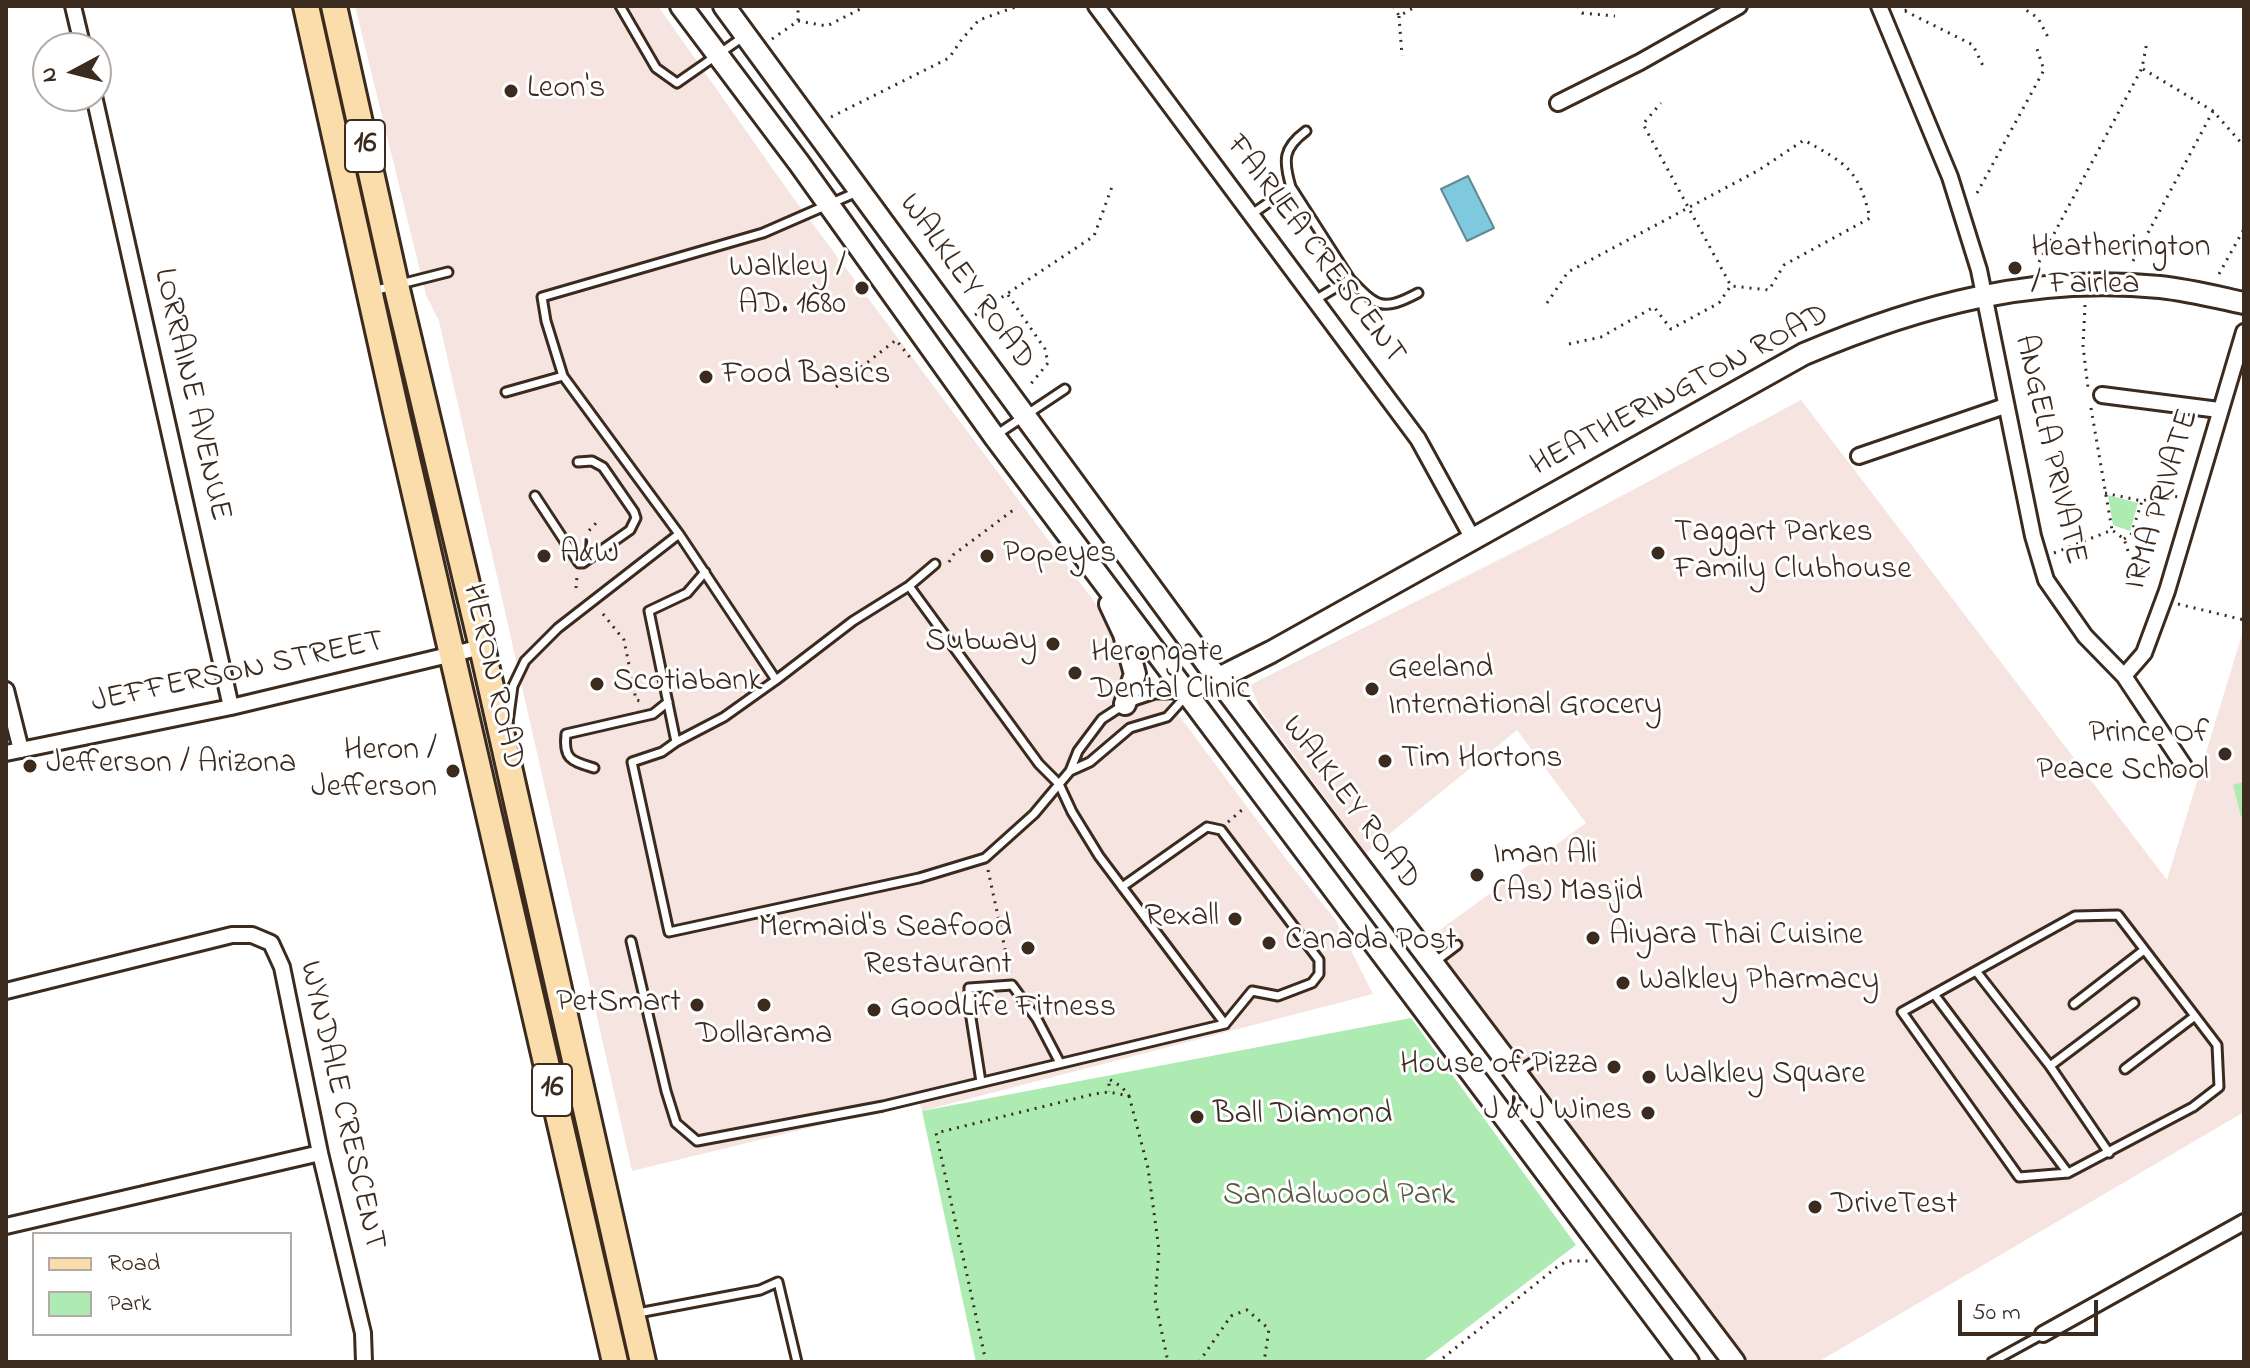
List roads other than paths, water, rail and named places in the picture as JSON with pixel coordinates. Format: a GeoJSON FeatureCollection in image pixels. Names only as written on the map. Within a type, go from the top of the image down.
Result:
{"type":"FeatureCollection","features":[{"type":"Feature","properties":{"kind":"main road","name":"HERON ROAD"},"geometry":{"type":"LineString","coordinates":[[306,6],[615,1362]]}},
{"type":"Feature","properties":{"kind":"main road","name":"HERON ROAD"},"geometry":{"type":"LineString","coordinates":[[334,6],[643,1362]]}},
{"type":"Feature","properties":{"kind":"main road","name":"WALKLEY ROAD"},"geometry":{"type":"LineString","coordinates":[[681,6],[994,436],[1688,1362]]}},
{"type":"Feature","properties":{"kind":"main road","name":"WALKLEY ROAD"},"geometry":{"type":"LineString","coordinates":[[724,6],[1431,965],[1734,1362]]}},
{"type":"Feature","properties":{"kind":"main road","name":"HEATHERINGTON ROAD"},"geometry":{"type":"LineString","coordinates":[[1187,694],[1804,354],[1868,327],[1983,295],[2068,284],[2164,287],[2244,303]]}},
{"type":"Feature","properties":{"kind":"main road"},"geometry":{"type":"LineString","coordinates":[[1093,568],[1131,655],[1135,674],[1125,704]]}},
{"type":"Feature","properties":{"kind":"street"},"geometry":{"type":"LineString","coordinates":[[73,6],[79,32]]}},
{"type":"Feature","properties":{"kind":"street","name":"FAIRLEA CRESCENT"},"geometry":{"type":"LineString","coordinates":[[1096,6],[1418,439],[1473,539]]}},
{"type":"Feature","properties":{"kind":"street"},"geometry":{"type":"LineString","coordinates":[[1558,103],[1640,62],[1739,6]]}},
{"type":"Feature","properties":{"kind":"street"},"geometry":{"type":"LineString","coordinates":[[1879,6],[1950,177],[1979,270],[1983,295]]}},
{"type":"Feature","properties":{"kind":"street","name":"LORRAINE AVENUE"},"geometry":{"type":"LineString","coordinates":[[98,112],[231,707]]}},
{"type":"Feature","properties":{"kind":"street","name":"ANGELA PRIVATE"},"geometry":{"type":"LineString","coordinates":[[1983,295],[2005,406],[2046,580],[2085,636],[2124,676],[2184,766]]}},
{"type":"Feature","properties":{"kind":"street","name":"IRMA PRIVATE"},"geometry":{"type":"LineString","coordinates":[[2124,676],[2144,653],[2165,596],[2244,332]]}},
{"type":"Feature","properties":{"kind":"street"},"geometry":{"type":"LineString","coordinates":[[2102,395],[2219,410]]}},
{"type":"Feature","properties":{"kind":"street"},"geometry":{"type":"LineString","coordinates":[[1859,456],[2005,406]]}},
{"type":"Feature","properties":{"kind":"street","name":"JEFFERSON STREET"},"geometry":{"type":"LineString","coordinates":[[13,751],[231,707],[482,647]]}},
{"type":"Feature","properties":{"kind":"street"},"geometry":{"type":"LineString","coordinates":[[6,690],[13,751]]}},
{"type":"Feature","properties":{"kind":"street","name":"WYNDALE CRESCENT"},"geometry":{"type":"LineString","coordinates":[[6,991],[232,935],[252,935],[271,943],[282,967],[320,1153],[363,1333],[364,1362]]}},
{"type":"Feature","properties":{"kind":"street"},"geometry":{"type":"LineString","coordinates":[[6,1226],[320,1153]]}},
{"type":"Feature","properties":{"kind":"street"},"geometry":{"type":"LineString","coordinates":[[2043,1334],[2244,1222]]}},
{"type":"Feature","properties":{"kind":"lane"},"geometry":{"type":"LineString","coordinates":[[620,6],[656,68],[677,83],[746,35]]}},
{"type":"Feature","properties":{"kind":"lane"},"geometry":{"type":"LineString","coordinates":[[1306,131],[1294,140],[1287,152],[1285,168],[1291,187],[1350,279],[1366,296],[1379,304],[1395,305],[1418,293]]}},
{"type":"Feature","properties":{"kind":"lane"},"geometry":{"type":"LineString","coordinates":[[1252,214],[1291,187]]}},
{"type":"Feature","properties":{"kind":"lane"},"geometry":{"type":"LineString","coordinates":[[776,680],[679,534],[563,376],[542,297],[763,233],[860,191]]}},
{"type":"Feature","properties":{"kind":"lane"},"geometry":{"type":"LineString","coordinates":[[369,292],[448,272]]}},
{"type":"Feature","properties":{"kind":"lane"},"geometry":{"type":"LineString","coordinates":[[1315,300],[1350,279]]}},
{"type":"Feature","properties":{"kind":"lane"},"geometry":{"type":"LineString","coordinates":[[506,392],[563,376]]}},
{"type":"Feature","properties":{"kind":"lane"},"geometry":{"type":"LineString","coordinates":[[994,436],[1065,389]]}},
{"type":"Feature","properties":{"kind":"lane"},"geometry":{"type":"LineString","coordinates":[[535,496],[579,563],[630,530],[636,518],[634,512],[603,467],[592,461],[578,462]]}},
{"type":"Feature","properties":{"kind":"lane"},"geometry":{"type":"LineString","coordinates":[[505,749],[518,672],[525,661],[558,628],[679,534]]}},
{"type":"Feature","properties":{"kind":"lane"},"geometry":{"type":"LineString","coordinates":[[935,564],[909,586],[853,621],[724,717],[662,752],[632,762],[669,932],[919,878],[985,858],[1030,818],[1070,771],[1078,751],[1102,719],[1125,704],[1157,693],[1187,694]]}},
{"type":"Feature","properties":{"kind":"lane"},"geometry":{"type":"LineString","coordinates":[[676,742],[649,611],[687,593],[705,572]]}},
{"type":"Feature","properties":{"kind":"lane"},"geometry":{"type":"LineString","coordinates":[[909,586],[1039,764],[1059,784],[1072,812],[1122,887],[1225,1024]]}},
{"type":"Feature","properties":{"kind":"lane"},"geometry":{"type":"LineString","coordinates":[[1070,771],[1090,762],[1130,728],[1167,717],[1187,694]]}},
{"type":"Feature","properties":{"kind":"lane"},"geometry":{"type":"LineString","coordinates":[[594,768],[572,761],[564,748],[566,734],[653,714],[668,702]]}},
{"type":"Feature","properties":{"kind":"lane"},"geometry":{"type":"LineString","coordinates":[[631,941],[676,1123],[697,1141],[883,1106],[1225,1024],[1252,991],[1278,996],[1312,983],[1319,974],[1319,960],[1221,830],[1207,827],[1122,887]]}},
{"type":"Feature","properties":{"kind":"lane"},"geometry":{"type":"LineString","coordinates":[[2118,915],[2144,950],[2217,1045],[2219,1087],[2193,1107],[2068,1173],[2019,1177],[1902,1012],[2075,916],[2118,915]]}},
{"type":"Feature","properties":{"kind":"lane"},"geometry":{"type":"LineString","coordinates":[[1431,965],[1457,945]]}},
{"type":"Feature","properties":{"kind":"lane"},"geometry":{"type":"LineString","coordinates":[[2074,1004],[2144,950]]}},
{"type":"Feature","properties":{"kind":"lane"},"geometry":{"type":"LineString","coordinates":[[1976,971],[2050,1066],[2109,1153]]}},
{"type":"Feature","properties":{"kind":"lane"},"geometry":{"type":"LineString","coordinates":[[981,1082],[969,988],[1012,985],[1037,1019],[1060,1063]]}},
{"type":"Feature","properties":{"kind":"lane"},"geometry":{"type":"LineString","coordinates":[[1934,994],[2068,1173]]}},
{"type":"Feature","properties":{"kind":"lane"},"geometry":{"type":"LineString","coordinates":[[2050,1066],[2134,1003]]}},
{"type":"Feature","properties":{"kind":"lane"},"geometry":{"type":"LineString","coordinates":[[2125,1069],[2195,1016]]}},
{"type":"Feature","properties":{"kind":"lane"},"geometry":{"type":"LineString","coordinates":[[1514,1074],[1539,1058]]}},
{"type":"Feature","properties":{"kind":"lane"},"geometry":{"type":"LineString","coordinates":[[632,1315],[760,1290],[778,1282],[797,1362]]}},
{"type":"Feature","properties":{"kind":"lane"},"geometry":{"type":"LineString","coordinates":[[1992,1362],[2043,1334]]}},
{"type":"Feature","properties":{"kind":"water"},"geometry":{"type":"Polygon","coordinates":[[[1468,176],[1494,228],[1467,241],[1441,189],[1468,176]]]}},
{"type":"Feature","properties":{"kind":"place","name":"Leon's"},"geometry":{"type":"Point","coordinates":[511,91]}},
{"type":"Feature","properties":{"kind":"place","name":"Heatherington / Fairlea"},"geometry":{"type":"Point","coordinates":[2015,268]}},
{"type":"Feature","properties":{"kind":"place","name":"Walkley / AD. 1680"},"geometry":{"type":"Point","coordinates":[862,288]}},
{"type":"Feature","properties":{"kind":"place","name":"Food Basics"},"geometry":{"type":"Point","coordinates":[706,377]}},
{"type":"Feature","properties":{"kind":"place","name":"Taggart Parkes Family Clubhouse"},"geometry":{"type":"Point","coordinates":[1658,553]}},
{"type":"Feature","properties":{"kind":"place","name":"A&W"},"geometry":{"type":"Point","coordinates":[544,556]}},
{"type":"Feature","properties":{"kind":"place","name":"Popeyes"},"geometry":{"type":"Point","coordinates":[987,556]}},
{"type":"Feature","properties":{"kind":"place","name":"Subway"},"geometry":{"type":"Point","coordinates":[1053,644]}},
{"type":"Feature","properties":{"kind":"place","name":"Herongate Dental Clinic"},"geometry":{"type":"Point","coordinates":[1075,673]}},
{"type":"Feature","properties":{"kind":"place","name":"Scotiabank"},"geometry":{"type":"Point","coordinates":[597,684]}},
{"type":"Feature","properties":{"kind":"place","name":"Geeland International Grocery"},"geometry":{"type":"Point","coordinates":[1372,689]}},
{"type":"Feature","properties":{"kind":"place","name":"Prince Of Peace School"},"geometry":{"type":"Point","coordinates":[2225,754]}},
{"type":"Feature","properties":{"kind":"place","name":"Tim Hortons"},"geometry":{"type":"Point","coordinates":[1385,761]}},
{"type":"Feature","properties":{"kind":"place","name":"Jefferson / Arizona"},"geometry":{"type":"Point","coordinates":[30,766]}},
{"type":"Feature","properties":{"kind":"place","name":"Heron / Jefferson"},"geometry":{"type":"Point","coordinates":[453,771]}},
{"type":"Feature","properties":{"kind":"place","name":"Iman Ali (As) Masjid"},"geometry":{"type":"Point","coordinates":[1477,875]}},
{"type":"Feature","properties":{"kind":"place","name":"Rexall"},"geometry":{"type":"Point","coordinates":[1235,919]}},
{"type":"Feature","properties":{"kind":"place","name":"Aiyara Thai Cuisine"},"geometry":{"type":"Point","coordinates":[1593,938]}},
{"type":"Feature","properties":{"kind":"place","name":"Canada Post"},"geometry":{"type":"Point","coordinates":[1269,943]}},
{"type":"Feature","properties":{"kind":"place","name":"Mermaid's Seafood Restaurant"},"geometry":{"type":"Point","coordinates":[1028,948]}},
{"type":"Feature","properties":{"kind":"place","name":"Walkley Pharmacy"},"geometry":{"type":"Point","coordinates":[1623,983]}},
{"type":"Feature","properties":{"kind":"place","name":"PetSmart"},"geometry":{"type":"Point","coordinates":[697,1005]}},
{"type":"Feature","properties":{"kind":"place","name":"Dollarama"},"geometry":{"type":"Point","coordinates":[764,1005]}},
{"type":"Feature","properties":{"kind":"place","name":"GoodLife Fitness"},"geometry":{"type":"Point","coordinates":[874,1010]}},
{"type":"Feature","properties":{"kind":"place","name":"House of Pizza"},"geometry":{"type":"Point","coordinates":[1614,1067]}},
{"type":"Feature","properties":{"kind":"place","name":"Walkley Square"},"geometry":{"type":"Point","coordinates":[1649,1077]}},
{"type":"Feature","properties":{"kind":"place","name":"J & J Wines"},"geometry":{"type":"Point","coordinates":[1648,1113]}},
{"type":"Feature","properties":{"kind":"place","name":"Ball Diamond"},"geometry":{"type":"Point","coordinates":[1197,1117]}},
{"type":"Feature","properties":{"kind":"place","name":"DriveTest"},"geometry":{"type":"Point","coordinates":[1815,1207]}},
{"type":"Feature","properties":{"kind":"park label","name":"Sandalwood Park"},"geometry":{"type":"Point","coordinates":[1339,1198]}}]}
